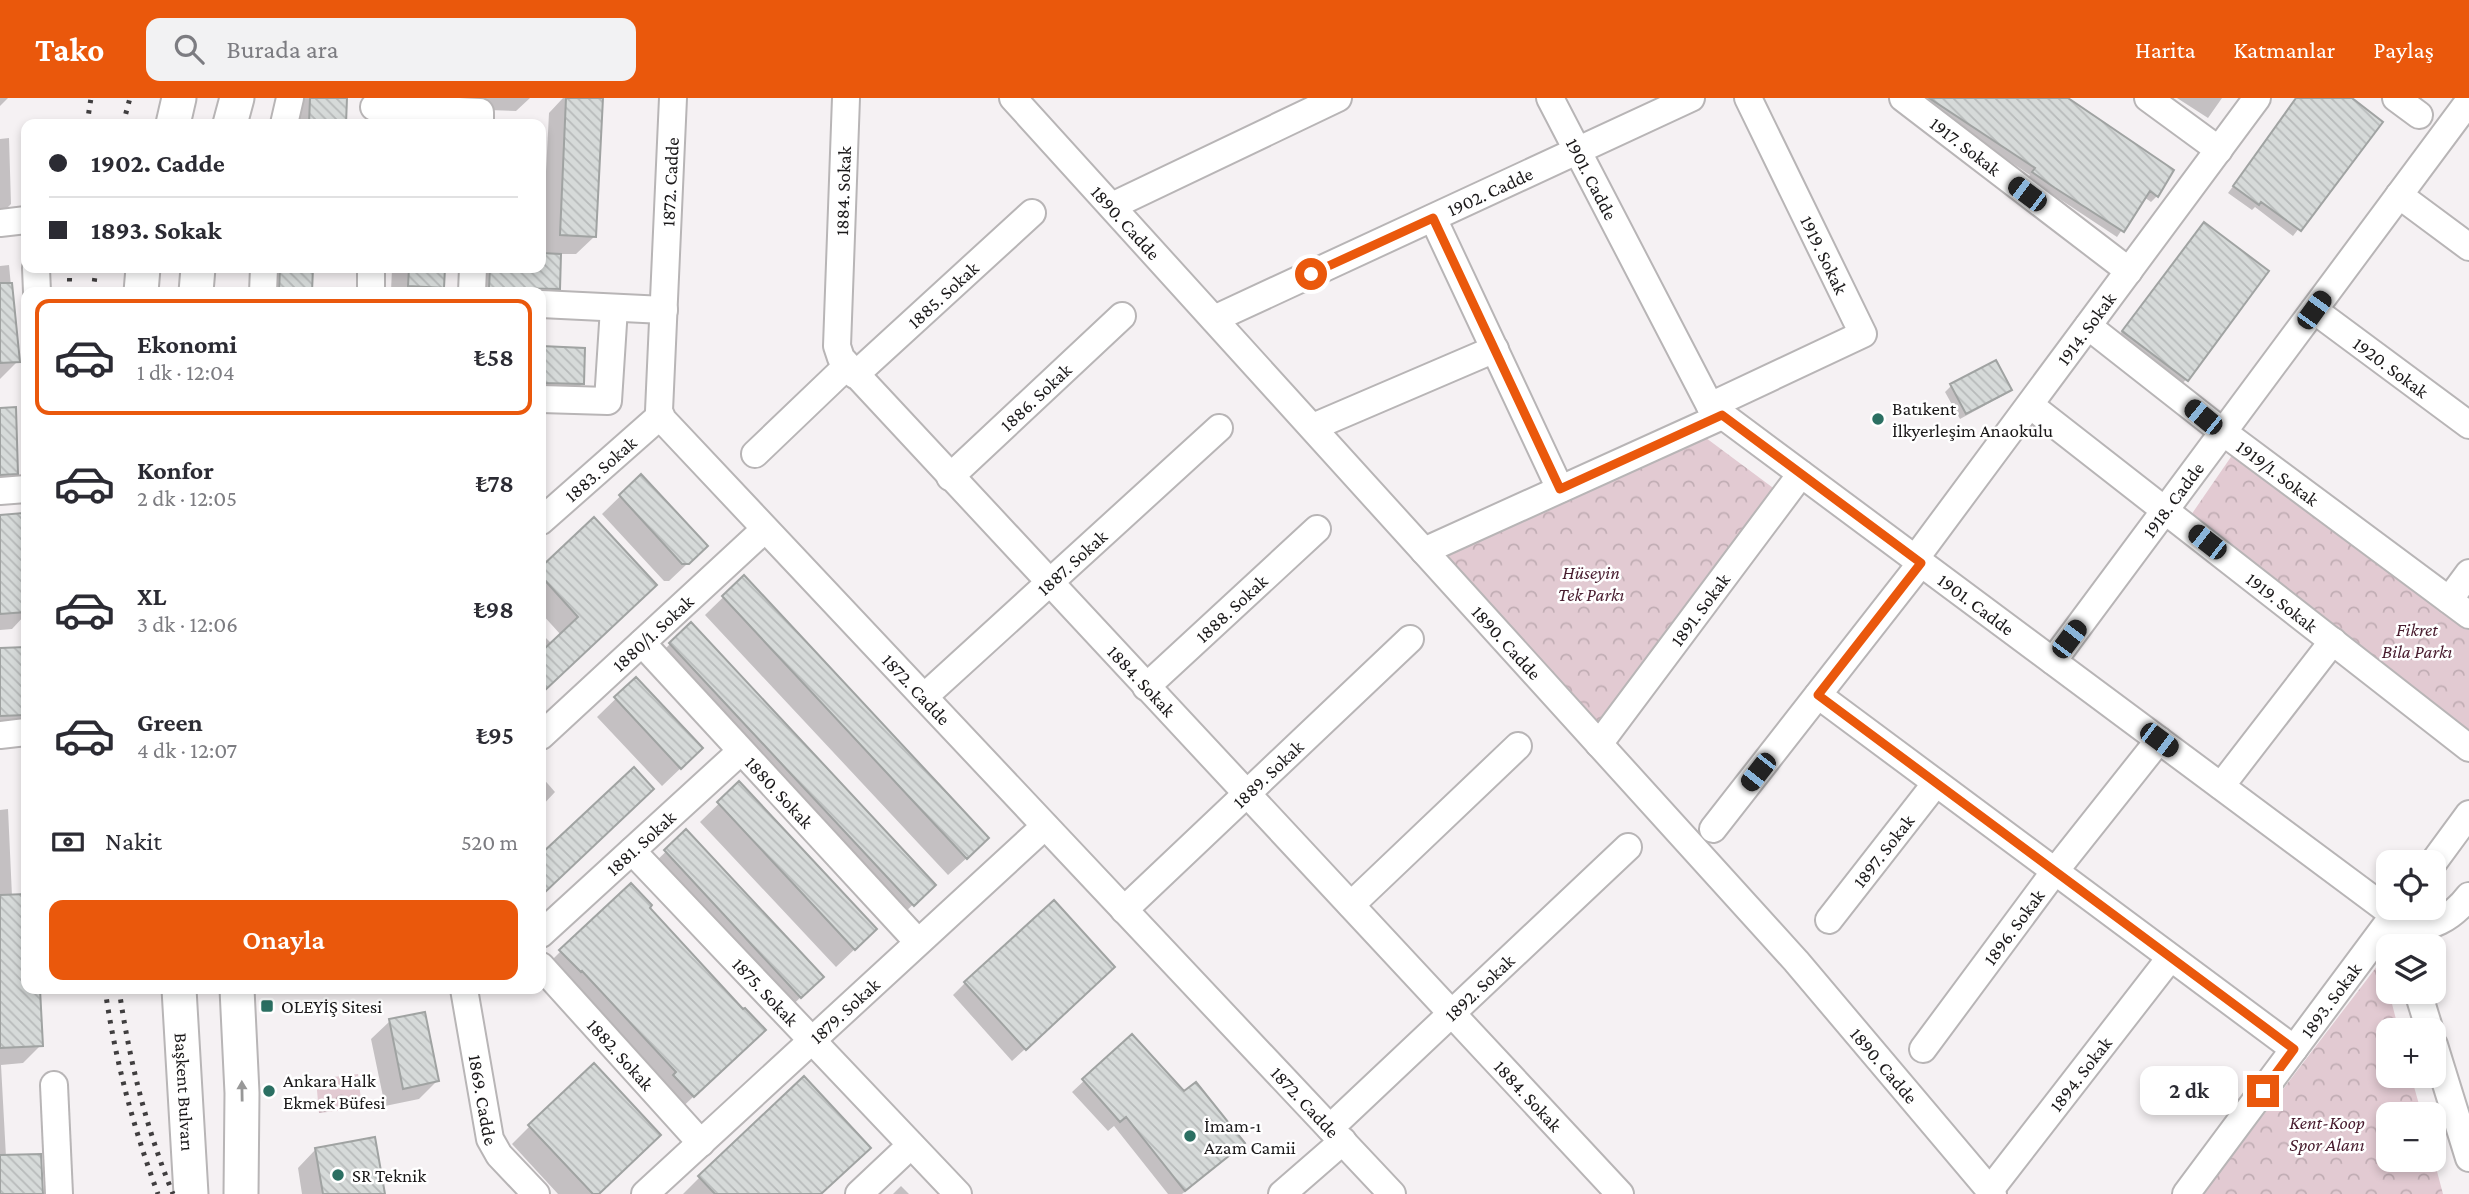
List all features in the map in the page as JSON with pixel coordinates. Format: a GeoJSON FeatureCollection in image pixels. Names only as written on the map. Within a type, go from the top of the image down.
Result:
{"type":"FeatureCollection","features":[{"type":"Feature","properties":{"kind":"main road"},"geometry":{"type":"LineString","coordinates":[[174,119],[179,98]]}},
{"type":"Feature","properties":{"kind":"main road"},"geometry":{"type":"LineString","coordinates":[[231,119],[237,98]]}},
{"type":"Feature","properties":{"kind":"main road","name":"Başkent Bulvarı"},"geometry":{"type":"LineString","coordinates":[[179,994],[191,1194]]}},
{"type":"Feature","properties":{"kind":"main road"},"geometry":{"type":"LineString","coordinates":[[237,994],[241,1194]]}},
{"type":"Feature","properties":{"kind":"main road"},"geometry":{"type":"LineString","coordinates":[[242,1159],[250,1194]]}},
{"type":"Feature","properties":{"kind":"street"},"geometry":{"type":"LineString","coordinates":[[285,119],[290,98]]}},
{"type":"Feature","properties":{"kind":"street","name":"1872. Cadde"},"geometry":{"type":"LineString","coordinates":[[673,98],[660,416],[1392,1194]]}},
{"type":"Feature","properties":{"kind":"street","name":"1884. Sokak"},"geometry":{"type":"LineString","coordinates":[[846,98],[837,346],[841,358],[1620,1194]]}},
{"type":"Feature","properties":{"kind":"street","name":"1890. Cadde"},"geometry":{"type":"LineString","coordinates":[[1013,98],[1796,961],[1992,1192]]}},
{"type":"Feature","properties":{"kind":"street"},"geometry":{"type":"LineString","coordinates":[[1112,206],[1338,98]]}},
{"type":"Feature","properties":{"kind":"street","name":"1901. Cadde"},"geometry":{"type":"LineString","coordinates":[[1550,98],[1716,411],[2221,786],[2400,926]]}},
{"type":"Feature","properties":{"kind":"street","name":"1902. Cadde"},"geometry":{"type":"LineString","coordinates":[[1214,318],[1691,98]]}},
{"type":"Feature","properties":{"kind":"street","name":"1919. Sokak"},"geometry":{"type":"LineString","coordinates":[[1716,411],[1863,334],[1748,98]]}},
{"type":"Feature","properties":{"kind":"street","name":"1917. Sokak"},"geometry":{"type":"LineString","coordinates":[[1903,98],[2129,271]]}},
{"type":"Feature","properties":{"kind":"street"},"geometry":{"type":"LineString","coordinates":[[2148,98],[2219,150]]}},
{"type":"Feature","properties":{"kind":"street","name":"1914. Sokak"},"geometry":{"type":"LineString","coordinates":[[1713,829],[1918,561],[2257,98]]}},
{"type":"Feature","properties":{"kind":"street"},"geometry":{"type":"LineString","coordinates":[[2396,98],[2419,115]]}},
{"type":"Feature","properties":{"kind":"street","name":"1918. Cadde"},"geometry":{"type":"LineString","coordinates":[[2053,661],[2469,101]]}},
{"type":"Feature","properties":{"kind":"street"},"geometry":{"type":"LineString","coordinates":[[374,110],[481,112],[480,119]]}},
{"type":"Feature","properties":{"kind":"street"},"geometry":{"type":"LineString","coordinates":[[2399,195],[2469,247]]}},
{"type":"Feature","properties":{"kind":"street","name":"1885. Sokak"},"geometry":{"type":"LineString","coordinates":[[755,454],[1032,213]]}},
{"type":"Feature","properties":{"kind":"street"},"geometry":{"type":"LineString","coordinates":[[1433,218],[1560,489]]}},
{"type":"Feature","properties":{"kind":"street"},"geometry":{"type":"LineString","coordinates":[[0,223],[21,221]]}},
{"type":"Feature","properties":{"kind":"street"},"geometry":{"type":"LineString","coordinates":[[546,304],[664,310]]}},
{"type":"Feature","properties":{"kind":"street"},"geometry":{"type":"LineString","coordinates":[[546,399],[608,401],[614,307]]}},
{"type":"Feature","properties":{"kind":"street","name":"1920. Sokak"},"geometry":{"type":"LineString","coordinates":[[2314,310],[2469,425]]}},
{"type":"Feature","properties":{"kind":"street","name":"1886. Sokak"},"geometry":{"type":"LineString","coordinates":[[950,477],[1122,316]]}},
{"type":"Feature","properties":{"kind":"street","name":"1919/1. Sokak"},"geometry":{"type":"LineString","coordinates":[[2088,326],[2223,432],[2459,608]]}},
{"type":"Feature","properties":{"kind":"street"},"geometry":{"type":"LineString","coordinates":[[1313,427],[1495,349]]}},
{"type":"Feature","properties":{"kind":"street","name":"1919. Sokak"},"geometry":{"type":"LineString","coordinates":[[2030,405],[2469,748]]}},
{"type":"Feature","properties":{"kind":"street"},"geometry":{"type":"LineString","coordinates":[[1424,551],[1560,489],[1716,411]]}},
{"type":"Feature","properties":{"kind":"street","name":"1883. Sokak"},"geometry":{"type":"LineString","coordinates":[[546,517],[660,416]]}},
{"type":"Feature","properties":{"kind":"street","name":"1887. Sokak"},"geometry":{"type":"LineString","coordinates":[[924,697],[1219,428]]}},
{"type":"Feature","properties":{"kind":"street","name":"1891. Sokak"},"geometry":{"type":"LineString","coordinates":[[1600,744],[1801,474]]}},
{"type":"Feature","properties":{"kind":"street"},"geometry":{"type":"LineString","coordinates":[[0,491],[21,489]]}},
{"type":"Feature","properties":{"kind":"street","name":"1880/1. Sokak"},"geometry":{"type":"LineString","coordinates":[[546,731],[765,529]]}},
{"type":"Feature","properties":{"kind":"street","name":"1888. Sokak"},"geometry":{"type":"LineString","coordinates":[[1146,687],[1317,529]]}},
{"type":"Feature","properties":{"kind":"street"},"geometry":{"type":"LineString","coordinates":[[2459,608],[2469,573]]}},
{"type":"Feature","properties":{"kind":"street","name":"1889. Sokak"},"geometry":{"type":"LineString","coordinates":[[1124,910],[1410,639]]}},
{"type":"Feature","properties":{"kind":"street"},"geometry":{"type":"LineString","coordinates":[[2221,786],[2333,641]]}},
{"type":"Feature","properties":{"kind":"street","name":"1880. Sokak"},"geometry":{"type":"LineString","coordinates":[[642,643],[918,942]]}},
{"type":"Feature","properties":{"kind":"street"},"geometry":{"type":"LineString","coordinates":[[1818,695],[2294,1049]]}},
{"type":"Feature","properties":{"kind":"street"},"geometry":{"type":"LineString","coordinates":[[0,735],[21,733]]}},
{"type":"Feature","properties":{"kind":"street","name":"1896. Sokak"},"geometry":{"type":"LineString","coordinates":[[1923,1049],[2055,871],[2159,740]]}},
{"type":"Feature","properties":{"kind":"street"},"geometry":{"type":"LineString","coordinates":[[1350,905],[1518,746]]}},
{"type":"Feature","properties":{"kind":"street","name":"1881. Sokak"},"geometry":{"type":"LineString","coordinates":[[546,929],[741,751]]}},
{"type":"Feature","properties":{"kind":"street","name":"1897. Sokak"},"geometry":{"type":"LineString","coordinates":[[1829,920],[1936,783]]}},
{"type":"Feature","properties":{"kind":"street"},"geometry":{"type":"LineString","coordinates":[[2443,850],[2469,814]]}},
{"type":"Feature","properties":{"kind":"street","name":"1879. Sokak"},"geometry":{"type":"LineString","coordinates":[[645,1194],[1045,826]]}},
{"type":"Feature","properties":{"kind":"street","name":"1892. Sokak"},"geometry":{"type":"LineString","coordinates":[[1282,1194],[1451,1014],[1628,847]]}},
{"type":"Feature","properties":{"kind":"street","name":"1875. Sokak"},"geometry":{"type":"LineString","coordinates":[[632,850],[958,1194]]}},
{"type":"Feature","properties":{"kind":"street"},"geometry":{"type":"LineString","coordinates":[[2400,926],[2435,924],[2465,909]]}},
{"type":"Feature","properties":{"kind":"street","name":"1893. Sokak"},"geometry":{"type":"LineString","coordinates":[[2186,1194],[2294,1049],[2400,926]]}},
{"type":"Feature","properties":{"kind":"street","name":"1894. Sokak"},"geometry":{"type":"LineString","coordinates":[[1992,1192],[2170,958]]}},
{"type":"Feature","properties":{"kind":"street","name":"1882. Sokak"},"geometry":{"type":"LineString","coordinates":[[546,971],[701,1143]]}},
{"type":"Feature","properties":{"kind":"street","name":"1869. Cadde"},"geometry":{"type":"LineString","coordinates":[[465,994],[490,1139],[499,1154],[536,1194]]}},
{"type":"Feature","properties":{"kind":"street"},"geometry":{"type":"LineString","coordinates":[[2446,1084],[2469,1158]]}},
{"type":"Feature","properties":{"kind":"street"},"geometry":{"type":"LineString","coordinates":[[54,1085],[59,1194]]}},
{"type":"Feature","properties":{"kind":"street"},"geometry":{"type":"LineString","coordinates":[[859,1194],[911,1145]]}},
{"type":"Feature","properties":{"kind":"green space","name":"Hüseyin Tek Parkı"},"geometry":{"type":"Polygon","coordinates":[[[1702,435],[1780,493],[1597,723],[1434,552],[1702,435]]]}},
{"type":"Feature","properties":{"kind":"green space","name":"Fikret Bila Parkı"},"geometry":{"type":"Polygon","coordinates":[[[2235,451],[2469,622],[2469,737],[2189,518],[2235,451]]]}},
{"type":"Feature","properties":{"kind":"green space","name":"Kent-Koop Spor Alanı"},"geometry":{"type":"Polygon","coordinates":[[[2376,968],[2376,1004],[2392,1004],[2396,1018],[2376,1018],[2376,1088],[2414,1088],[2418,1102],[2376,1102],[2376,1172],[2437,1172],[2443,1194],[2203,1194],[2376,968]]]}},
{"type":"Feature","properties":{"kind":"green space"},"geometry":{"type":"Polygon","coordinates":[[[358,1074],[362,1108],[319,1113],[316,1079],[358,1074]]]}},
{"type":"Feature","properties":{"kind":"building"},"geometry":{"type":"Polygon","coordinates":[[[310,98],[347,98],[346,119],[309,119],[310,98]]]}},
{"type":"Feature","properties":{"kind":"building"},"geometry":{"type":"Polygon","coordinates":[[[566,98],[603,98],[596,237],[560,235],[566,98]]]}},
{"type":"Feature","properties":{"kind":"building"},"geometry":{"type":"Polygon","coordinates":[[[1929,98],[2068,98],[2174,170],[2158,197],[2150,191],[2124,232],[2055,188],[2032,172],[2035,168],[1929,98]]]}},
{"type":"Feature","properties":{"kind":"building"},"geometry":{"type":"Polygon","coordinates":[[[2296,98],[2352,98],[2383,122],[2301,231],[2261,202],[2259,205],[2233,186],[2296,98]]]}},
{"type":"Feature","properties":{"kind":"building"},"geometry":{"type":"Polygon","coordinates":[[[2204,222],[2269,271],[2188,381],[2122,331],[2204,222]]]}},
{"type":"Feature","properties":{"kind":"building"},"geometry":{"type":"Polygon","coordinates":[[[546,253],[561,254],[560,289],[489,287],[490,273],[546,273],[546,253]]]}},
{"type":"Feature","properties":{"kind":"building"},"geometry":{"type":"Polygon","coordinates":[[[280,273],[313,273],[312,287],[279,287],[280,273]]]}},
{"type":"Feature","properties":{"kind":"building"},"geometry":{"type":"Polygon","coordinates":[[[409,273],[445,273],[444,287],[408,286],[409,273]]]}},
{"type":"Feature","properties":{"kind":"building"},"geometry":{"type":"Polygon","coordinates":[[[0,283],[12,283],[20,362],[0,363],[0,283]]]}},
{"type":"Feature","properties":{"kind":"building"},"geometry":{"type":"Polygon","coordinates":[[[546,346],[585,348],[584,384],[546,383],[546,346]]]}},
{"type":"Feature","properties":{"kind":"building"},"geometry":{"type":"Polygon","coordinates":[[[1996,360],[2012,390],[1966,414],[1950,384],[1996,360]]]}},
{"type":"Feature","properties":{"kind":"building"},"geometry":{"type":"Polygon","coordinates":[[[16,407],[18,474],[0,475],[0,408],[16,407]]]}},
{"type":"Feature","properties":{"kind":"building"},"geometry":{"type":"Polygon","coordinates":[[[641,474],[708,546],[689,564],[682,564],[619,495],[641,474]]]}},
{"type":"Feature","properties":{"kind":"building"},"geometry":{"type":"Polygon","coordinates":[[[21,513],[21,612],[0,614],[0,515],[21,513]]]}},
{"type":"Feature","properties":{"kind":"building"},"geometry":{"type":"Polygon","coordinates":[[[594,517],[657,585],[546,689],[546,647],[578,617],[546,582],[546,562],[594,517]]]}},
{"type":"Feature","properties":{"kind":"building"},"geometry":{"type":"Polygon","coordinates":[[[744,575],[989,838],[967,859],[722,596],[744,575]]]}},
{"type":"Feature","properties":{"kind":"building"},"geometry":{"type":"Polygon","coordinates":[[[691,622],[936,885],[914,906],[669,643],[691,622]]]}},
{"type":"Feature","properties":{"kind":"building"},"geometry":{"type":"Polygon","coordinates":[[[21,647],[21,715],[0,716],[0,648],[21,647]]]}},
{"type":"Feature","properties":{"kind":"building"},"geometry":{"type":"Polygon","coordinates":[[[636,677],[703,748],[681,769],[614,697],[636,677]]]}},
{"type":"Feature","properties":{"kind":"building"},"geometry":{"type":"Polygon","coordinates":[[[634,767],[654,789],[546,891],[546,849],[634,767]]]}},
{"type":"Feature","properties":{"kind":"building"},"geometry":{"type":"Polygon","coordinates":[[[739,781],[877,929],[855,950],[717,802],[739,781]]]}},
{"type":"Feature","properties":{"kind":"building"},"geometry":{"type":"Polygon","coordinates":[[[686,829],[824,977],[801,998],[664,850],[686,829]]]}},
{"type":"Feature","properties":{"kind":"building"},"geometry":{"type":"Polygon","coordinates":[[[631,883],[652,905],[650,908],[743,1009],[766,1030],[694,1097],[673,1075],[676,1072],[559,950],[631,883]]]}},
{"type":"Feature","properties":{"kind":"building"},"geometry":{"type":"Polygon","coordinates":[[[21,894],[21,994],[40,994],[43,1046],[0,1048],[0,895],[21,894]]]}},
{"type":"Feature","properties":{"kind":"building"},"geometry":{"type":"Polygon","coordinates":[[[1054,900],[1115,967],[1026,1050],[964,982],[1054,900]]]}},
{"type":"Feature","properties":{"kind":"building"},"geometry":{"type":"Polygon","coordinates":[[[425,1012],[439,1081],[403,1089],[389,1019],[425,1012]]]}},
{"type":"Feature","properties":{"kind":"building"},"geometry":{"type":"Polygon","coordinates":[[[1132,1034],[1184,1091],[1196,1082],[1245,1143],[1185,1191],[1126,1117],[1120,1122],[1082,1079],[1132,1034]]]}},
{"type":"Feature","properties":{"kind":"building"},"geometry":{"type":"Polygon","coordinates":[[[594,1063],[661,1135],[599,1194],[593,1194],[528,1125],[594,1063]]]}},
{"type":"Feature","properties":{"kind":"building"},"geometry":{"type":"Polygon","coordinates":[[[804,1076],[871,1148],[821,1194],[715,1194],[698,1176],[804,1076]]]}},
{"type":"Feature","properties":{"kind":"building"},"geometry":{"type":"Polygon","coordinates":[[[375,1137],[385,1194],[323,1194],[315,1148],[375,1137]]]}},
{"type":"Feature","properties":{"kind":"building"},"geometry":{"type":"Polygon","coordinates":[[[41,1154],[43,1194],[0,1194],[0,1155],[41,1154]]]}},
{"type":"Feature","properties":{"kind":"railway"},"geometry":{"type":"LineString","coordinates":[[88,119],[91,98]]}},
{"type":"Feature","properties":{"kind":"railway"},"geometry":{"type":"LineString","coordinates":[[124,119],[130,98]]}},
{"type":"Feature","properties":{"kind":"railway"},"geometry":{"type":"LineString","coordinates":[[69,287],[70,273]]}},
{"type":"Feature","properties":{"kind":"railway"},"geometry":{"type":"LineString","coordinates":[[94,287],[95,273]]}},
{"type":"Feature","properties":{"kind":"railway"},"geometry":{"type":"LineString","coordinates":[[106,994],[126,1093],[158,1194]]}},
{"type":"Feature","properties":{"kind":"railway"},"geometry":{"type":"LineString","coordinates":[[120,994],[140,1093],[173,1194]]}},
{"type":"Feature","properties":{"kind":"place","name":"Batıkent İlkyerleşim Anaokulu"},"geometry":{"type":"Point","coordinates":[1878,419]}},
{"type":"Feature","properties":{"kind":"place","name":"OLEYİŞ Sitesi"},"geometry":{"type":"Point","coordinates":[267,1006]}},
{"type":"Feature","properties":{"kind":"place","name":"Ankara Halk Ekmek Büfesi"},"geometry":{"type":"Point","coordinates":[269,1091]}},
{"type":"Feature","properties":{"kind":"place","name":"İmam-ı Azam Camii"},"geometry":{"type":"Point","coordinates":[1190,1136]}},
{"type":"Feature","properties":{"kind":"place","name":"SR Teknik"},"geometry":{"type":"Point","coordinates":[338,1175]}},
{"type":"Feature","properties":{"kind":"route"},"geometry":{"type":"LineString","coordinates":[[1311,274],[1433,218],[1560,489],[1722,415],[1921,563],[1818,695],[2294,1049],[2263,1091]]}}]}
